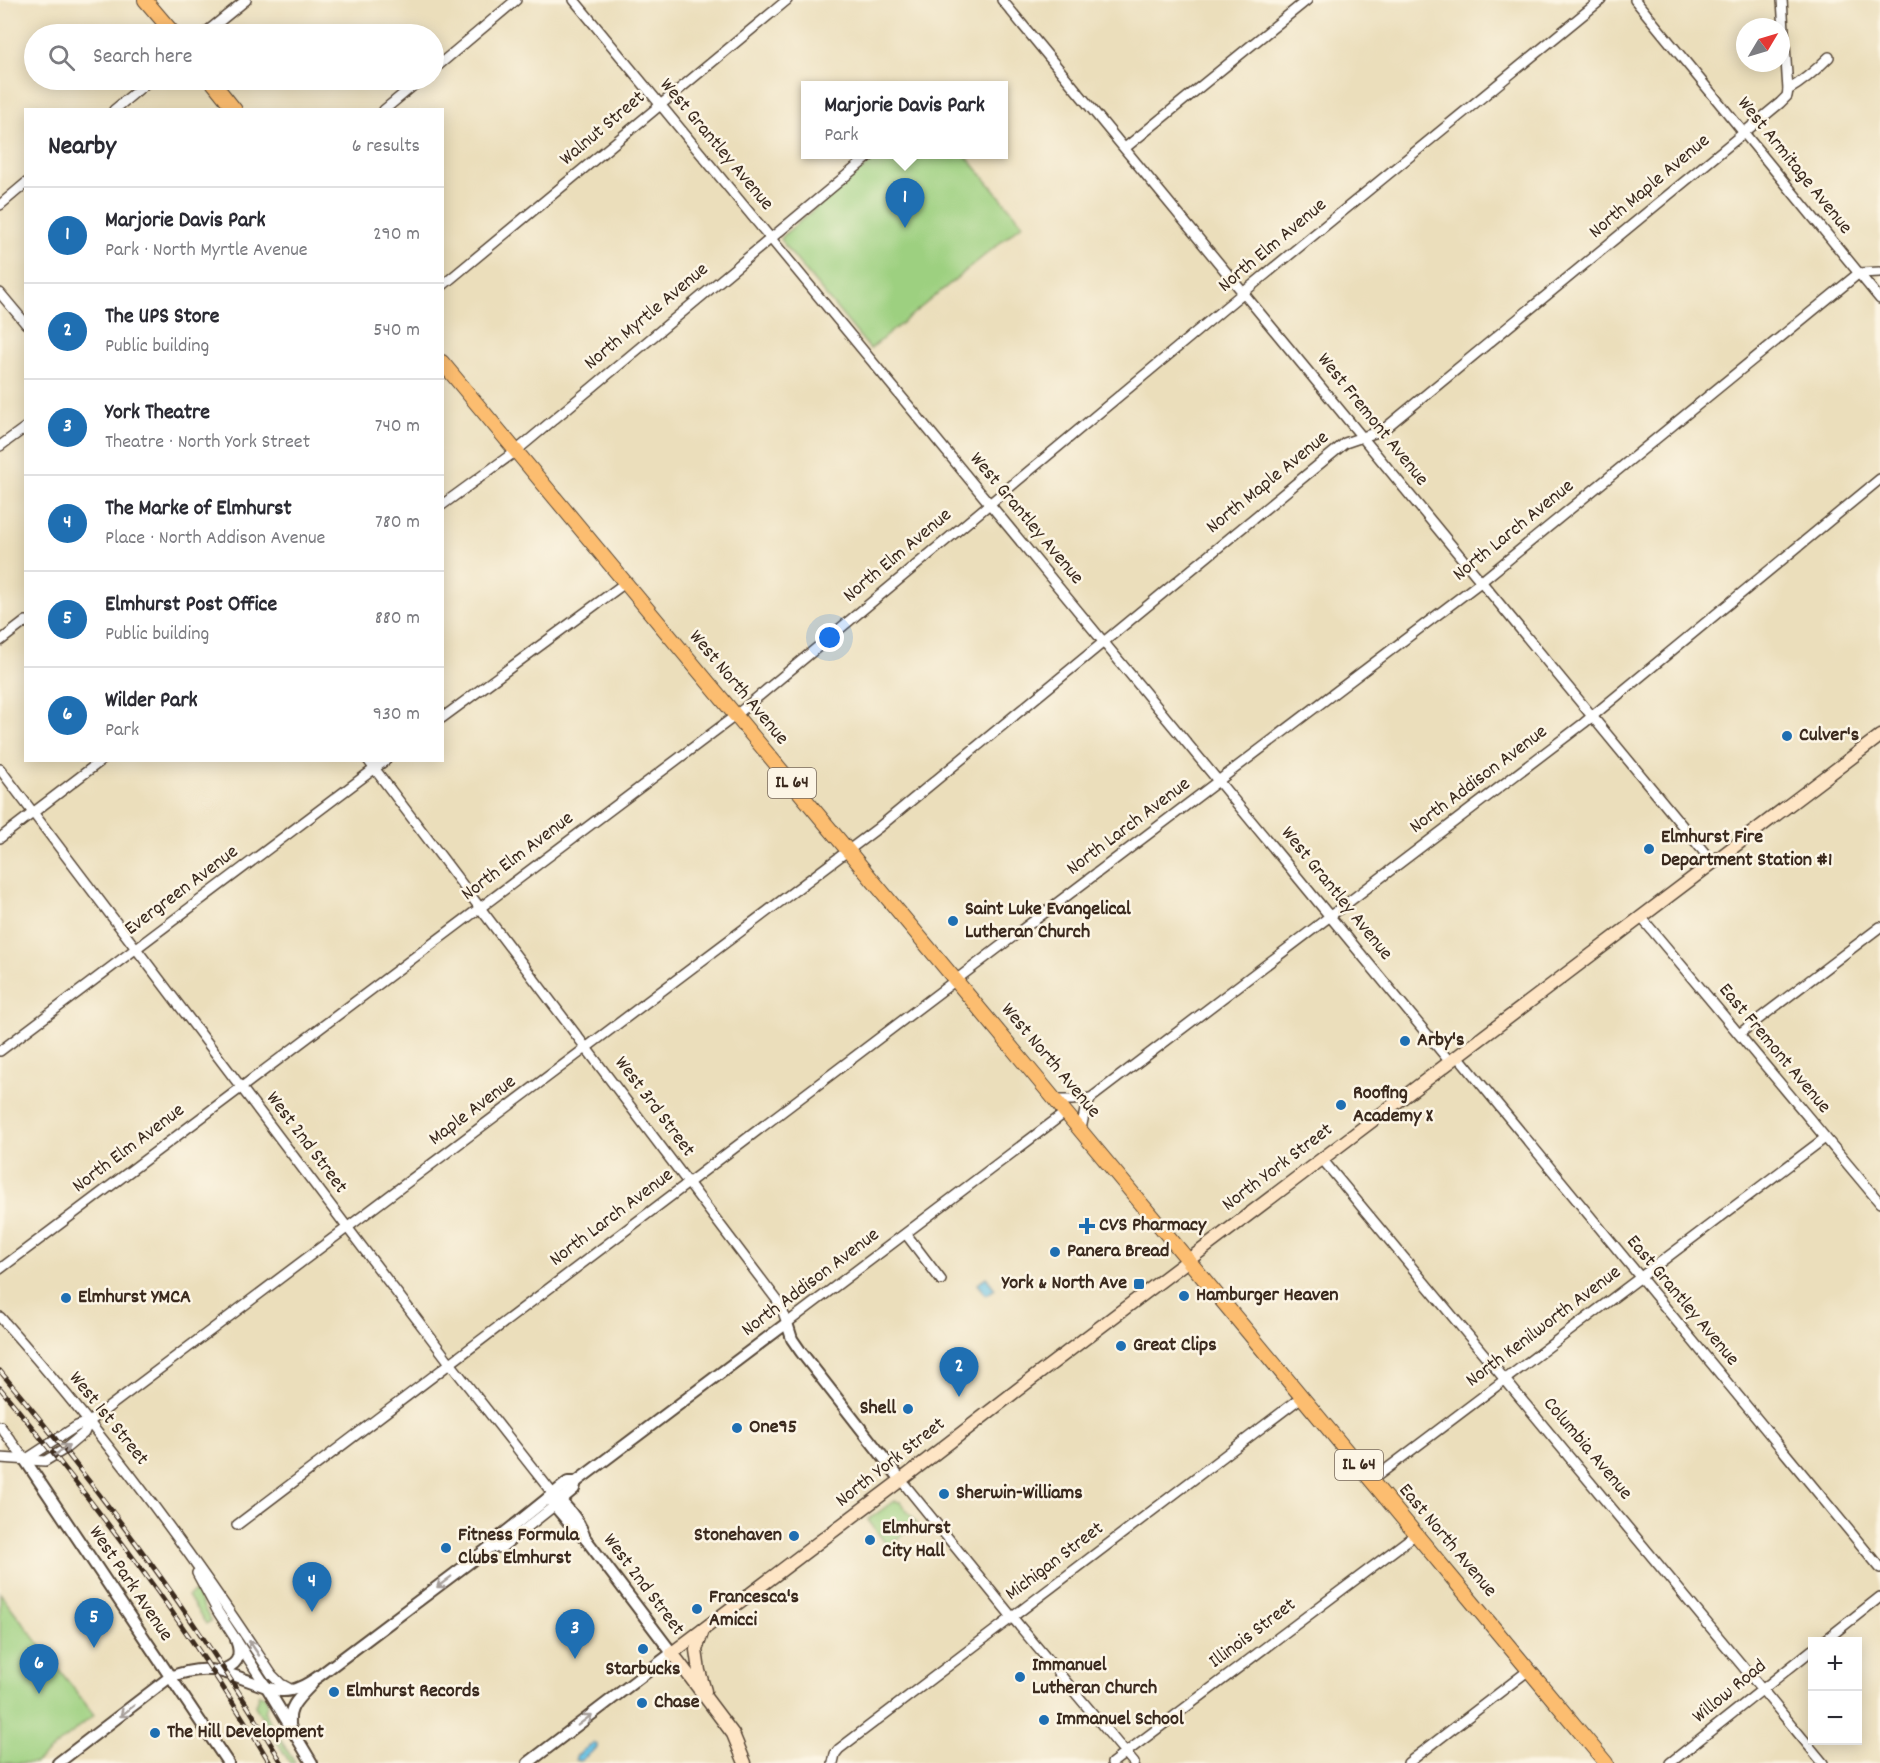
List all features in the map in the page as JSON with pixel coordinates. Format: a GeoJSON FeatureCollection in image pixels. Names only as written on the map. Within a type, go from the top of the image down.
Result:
{"type":"FeatureCollection","features":[{"type":"Feature","properties":{"kind":"main road"},"geometry":{"type":"LineString","coordinates":[[145,0],[165,24]]}},
{"type":"Feature","properties":{"kind":"main road"},"geometry":{"type":"LineString","coordinates":[[219,90],[233,108]]}},
{"type":"Feature","properties":{"kind":"main road","name":"West North Avenue"},"geometry":{"type":"LineString","coordinates":[[444,364],[1190,1260]]}},
{"type":"Feature","properties":{"kind":"main road","name":"North York Street"},"geometry":{"type":"LineString","coordinates":[[672,1653],[1880,736]]}},
{"type":"Feature","properties":{"kind":"main road","name":"East North Avenue"},"geometry":{"type":"LineString","coordinates":[[1190,1260],[1606,1763]]}},
{"type":"Feature","properties":{"kind":"main road"},"geometry":{"type":"LineString","coordinates":[[703,1630],[696,1650],[699,1671],[709,1701]]}},
{"type":"Feature","properties":{"kind":"main road"},"geometry":{"type":"LineString","coordinates":[[672,1653],[733,1734],[745,1763]]}},
{"type":"Feature","properties":{"kind":"street"},"geometry":{"type":"LineString","coordinates":[[216,24],[246,0]]}},
{"type":"Feature","properties":{"kind":"street"},"geometry":{"type":"LineString","coordinates":[[444,61],[516,0]]}},
{"type":"Feature","properties":{"kind":"street","name":"West Grantley Avenue"},"geometry":{"type":"LineString","coordinates":[[574,0],[1331,916],[1454,1059]]}},
{"type":"Feature","properties":{"kind":"street","name":"Walnut Street"},"geometry":{"type":"LineString","coordinates":[[444,284],[787,0]]}},
{"type":"Feature","properties":{"kind":"street","name":"West Fremont Avenue"},"geometry":{"type":"LineString","coordinates":[[1002,0],[1713,863]]}},
{"type":"Feature","properties":{"kind":"street"},"geometry":{"type":"LineString","coordinates":[[1125,148],[1307,0]]}},
{"type":"Feature","properties":{"kind":"street","name":"North Elm Avenue"},"geometry":{"type":"LineString","coordinates":[[0,1269],[735,716],[1244,292],[1601,0]]}},
{"type":"Feature","properties":{"kind":"street","name":"West Armitage Avenue"},"geometry":{"type":"LineString","coordinates":[[1635,0],[1880,299]]}},
{"type":"Feature","properties":{"kind":"street"},"geometry":{"type":"LineString","coordinates":[[1743,133],[1780,103],[1788,90],[1782,0]]}},
{"type":"Feature","properties":{"kind":"street"},"geometry":{"type":"LineString","coordinates":[[1788,90],[1804,81],[1830,57]]}},
{"type":"Feature","properties":{"kind":"street"},"geometry":{"type":"LineString","coordinates":[[116,108],[138,90]]}},
{"type":"Feature","properties":{"kind":"street"},"geometry":{"type":"LineString","coordinates":[[386,108],[408,90]]}},
{"type":"Feature","properties":{"kind":"street","name":"North Maple Avenue"},"geometry":{"type":"LineString","coordinates":[[878,828],[1344,443],[1383,430],[1743,133]]}},
{"type":"Feature","properties":{"kind":"street","name":"North Myrtle Avenue"},"geometry":{"type":"LineString","coordinates":[[444,504],[516,451],[866,159]]}},
{"type":"Feature","properties":{"kind":"street"},"geometry":{"type":"LineString","coordinates":[[0,205],[24,185]]}},
{"type":"Feature","properties":{"kind":"street"},"geometry":{"type":"LineString","coordinates":[[1859,273],[1880,272]]}},
{"type":"Feature","properties":{"kind":"street","name":"North Larch Avenue"},"geometry":{"type":"LineString","coordinates":[[237,1525],[1482,581],[1859,273]]}},
{"type":"Feature","properties":{"kind":"street"},"geometry":{"type":"LineString","coordinates":[[0,293],[24,322]]}},
{"type":"Feature","properties":{"kind":"street"},"geometry":{"type":"LineString","coordinates":[[0,446],[24,428]]}},
{"type":"Feature","properties":{"kind":"street","name":"North Addison Avenue"},"geometry":{"type":"LineString","coordinates":[[1090,1098],[1593,716],[1880,479]]}},
{"type":"Feature","properties":{"kind":"street"},"geometry":{"type":"LineString","coordinates":[[444,717],[625,583]]}},
{"type":"Feature","properties":{"kind":"street"},"geometry":{"type":"LineString","coordinates":[[0,641],[24,623]]}},
{"type":"Feature","properties":{"kind":"street"},"geometry":{"type":"LineString","coordinates":[[0,838],[99,762]]}},
{"type":"Feature","properties":{"kind":"street","name":"West 3rd Street"},"geometry":{"type":"LineString","coordinates":[[370,762],[780,1304],[792,1339],[901,1480]]}},
{"type":"Feature","properties":{"kind":"street","name":"Evergreen Avenue"},"geometry":{"type":"LineString","coordinates":[[0,1051],[384,762]]}},
{"type":"Feature","properties":{"kind":"street","name":"West 2nd Street"},"geometry":{"type":"LineString","coordinates":[[0,769],[554,1500],[581,1526],[585,1538],[672,1653]]}},
{"type":"Feature","properties":{"kind":"street","name":"Maple Avenue"},"geometry":{"type":"LineString","coordinates":[[0,1458],[45,1461],[55,1455],[84,1433],[89,1422],[878,828]]}},
{"type":"Feature","properties":{"kind":"street","name":"East Fremont Avenue"},"geometry":{"type":"LineString","coordinates":[[1641,917],[1880,1203]]}},
{"type":"Feature","properties":{"kind":"street"},"geometry":{"type":"LineString","coordinates":[[1739,1034],[1880,927]]}},
{"type":"Feature","properties":{"kind":"street","name":"East Grantley Avenue"},"geometry":{"type":"LineString","coordinates":[[1454,1059],[1640,1278],[1880,1568]]}},
{"type":"Feature","properties":{"kind":"street"},"geometry":{"type":"LineString","coordinates":[[1056,1100],[1090,1098],[1081,1129]]}},
{"type":"Feature","properties":{"kind":"street","name":"North Addison Avenue"},"geometry":{"type":"LineString","coordinates":[[292,1690],[303,1687],[319,1676],[495,1547],[554,1500],[568,1482],[576,1482],[1066,1112]]}},
{"type":"Feature","properties":{"kind":"street","name":"North Kenilworth Avenue"},"geometry":{"type":"LineString","coordinates":[[1372,1480],[1825,1138]]}},
{"type":"Feature","properties":{"kind":"street","name":"Columbia Avenue"},"geometry":{"type":"LineString","coordinates":[[1322,1159],[1823,1763]]}},
{"type":"Feature","properties":{"kind":"street"},"geometry":{"type":"LineString","coordinates":[[906,1234],[941,1281]]}},
{"type":"Feature","properties":{"kind":"street","name":"West 1st Street"},"geometry":{"type":"LineString","coordinates":[[0,1317],[89,1422],[204,1574],[272,1675],[280,1684],[292,1690]]}},
{"type":"Feature","properties":{"kind":"street","name":"Michigan Street"},"geometry":{"type":"LineString","coordinates":[[833,1761],[839,1749],[1303,1396]]}},
{"type":"Feature","properties":{"kind":"street","name":"West Park Avenue"},"geometry":{"type":"LineString","coordinates":[[0,1426],[26,1460],[228,1763]]}},
{"type":"Feature","properties":{"kind":"street"},"geometry":{"type":"LineString","coordinates":[[901,1480],[1134,1763]]}},
{"type":"Feature","properties":{"kind":"street","name":"Illinois Street"},"geometry":{"type":"LineString","coordinates":[[1112,1763],[1416,1534]]}},
{"type":"Feature","properties":{"kind":"street","name":"West 1st Street"},"geometry":{"type":"LineString","coordinates":[[183,1547],[218,1612],[312,1763]]}},
{"type":"Feature","properties":{"kind":"street"},"geometry":{"type":"LineString","coordinates":[[1828,1637],[1880,1597]]}},
{"type":"Feature","properties":{"kind":"street"},"geometry":{"type":"LineString","coordinates":[[219,1671],[230,1667],[238,1659],[240,1653],[236,1640]]}},
{"type":"Feature","properties":{"kind":"street","name":"North York Street"},"geometry":{"type":"LineString","coordinates":[[528,1763],[543,1759],[672,1653]]}},
{"type":"Feature","properties":{"kind":"street","name":"Willow Road"},"geometry":{"type":"LineString","coordinates":[[1670,1763],[1808,1653]]}},
{"type":"Feature","properties":{"kind":"street"},"geometry":{"type":"LineString","coordinates":[[58,1763],[170,1677],[191,1670],[219,1671],[281,1691],[292,1690]]}},
{"type":"Feature","properties":{"kind":"street"},"geometry":{"type":"LineString","coordinates":[[1408,1763],[1529,1670]]}},
{"type":"Feature","properties":{"kind":"street"},"geometry":{"type":"LineString","coordinates":[[291,1726],[292,1707],[319,1676]]}},
{"type":"Feature","properties":{"kind":"green space"},"geometry":{"type":"Polygon","coordinates":[[[875,159],[968,159],[1023,224],[870,349],[784,245],[781,239],[875,159]]]}},
{"type":"Feature","properties":{"kind":"green space"},"geometry":{"type":"Polygon","coordinates":[[[894,1501],[900,1502],[917,1523],[888,1547],[868,1520],[894,1501]]]}},
{"type":"Feature","properties":{"kind":"green space"},"geometry":{"type":"Polygon","coordinates":[[[195,1591],[211,1621],[206,1624],[188,1596],[195,1591]]]}},
{"type":"Feature","properties":{"kind":"green space"},"geometry":{"type":"Polygon","coordinates":[[[0,1593],[94,1715],[35,1763],[0,1763],[0,1593]]]}},
{"type":"Feature","properties":{"kind":"green space"},"geometry":{"type":"Polygon","coordinates":[[[259,1694],[265,1696],[268,1702],[266,1716],[295,1763],[290,1763],[255,1706],[259,1694]]]}},
{"type":"Feature","properties":{"kind":"water"},"geometry":{"type":"Polygon","coordinates":[[[986,1277],[995,1289],[986,1295],[977,1284],[986,1277]]]}},
{"type":"Feature","properties":{"kind":"water"},"geometry":{"type":"Polygon","coordinates":[[[593,1743],[597,1744],[597,1748],[580,1761],[576,1760],[576,1756],[593,1743]]]}},
{"type":"Feature","properties":{"kind":"railway"},"geometry":{"type":"LineString","coordinates":[[0,1371],[149,1561],[218,1660],[282,1763]]}},
{"type":"Feature","properties":{"kind":"railway"},"geometry":{"type":"LineString","coordinates":[[0,1388],[108,1524],[176,1617],[270,1763]]}},
{"type":"Feature","properties":{"kind":"place","name":"Marjorie Davis Park"},"geometry":{"type":"Point","coordinates":[905,228]}},
{"type":"Feature","properties":{"kind":"place","name":"Culver's"},"geometry":{"type":"Point","coordinates":[1787,736]}},
{"type":"Feature","properties":{"kind":"place","name":"Elmhurst Fire Department Station #1"},"geometry":{"type":"Point","coordinates":[1649,849]}},
{"type":"Feature","properties":{"kind":"place","name":"Saint Luke Evangelical Lutheran Church"},"geometry":{"type":"Point","coordinates":[953,921]}},
{"type":"Feature","properties":{"kind":"place","name":"Arby's"},"geometry":{"type":"Point","coordinates":[1405,1041]}},
{"type":"Feature","properties":{"kind":"place","name":"Roofing Academy X"},"geometry":{"type":"Point","coordinates":[1341,1105]}},
{"type":"Feature","properties":{"kind":"place","name":"CVS Pharmacy"},"geometry":{"type":"Point","coordinates":[1087,1226]}},
{"type":"Feature","properties":{"kind":"place","name":"Panera Bread"},"geometry":{"type":"Point","coordinates":[1055,1252]}},
{"type":"Feature","properties":{"kind":"place","name":"York & North Ave"},"geometry":{"type":"Point","coordinates":[1139,1284]}},
{"type":"Feature","properties":{"kind":"place","name":"Hamburger Heaven"},"geometry":{"type":"Point","coordinates":[1184,1296]}},
{"type":"Feature","properties":{"kind":"place","name":"Elmhurst YMCA"},"geometry":{"type":"Point","coordinates":[66,1298]}},
{"type":"Feature","properties":{"kind":"place","name":"Great Clips"},"geometry":{"type":"Point","coordinates":[1121,1346]}},
{"type":"Feature","properties":{"kind":"place","name":"The UPS Store"},"geometry":{"type":"Point","coordinates":[959,1397]}},
{"type":"Feature","properties":{"kind":"place","name":"Shell"},"geometry":{"type":"Point","coordinates":[908,1409]}},
{"type":"Feature","properties":{"kind":"place","name":"One95"},"geometry":{"type":"Point","coordinates":[737,1428]}},
{"type":"Feature","properties":{"kind":"place","name":"Sherwin-Williams"},"geometry":{"type":"Point","coordinates":[944,1494]}},
{"type":"Feature","properties":{"kind":"place","name":"Stonehaven"},"geometry":{"type":"Point","coordinates":[794,1536]}},
{"type":"Feature","properties":{"kind":"place","name":"Elmhurst City Hall"},"geometry":{"type":"Point","coordinates":[870,1540]}},
{"type":"Feature","properties":{"kind":"place","name":"Fitness Formula Clubs Elmhurst"},"geometry":{"type":"Point","coordinates":[446,1548]}},
{"type":"Feature","properties":{"kind":"place","name":"Francesca's Amicci"},"geometry":{"type":"Point","coordinates":[697,1609]}},
{"type":"Feature","properties":{"kind":"place","name":"The Marke of Elmhurst"},"geometry":{"type":"Point","coordinates":[312,1612]}},
{"type":"Feature","properties":{"kind":"place","name":"Elmhurst Post Office"},"geometry":{"type":"Point","coordinates":[94,1648]}},
{"type":"Feature","properties":{"kind":"place","name":"Starbucks"},"geometry":{"type":"Point","coordinates":[643,1649]}},
{"type":"Feature","properties":{"kind":"place","name":"York Theatre"},"geometry":{"type":"Point","coordinates":[575,1659]}},
{"type":"Feature","properties":{"kind":"place","name":"Immanuel Lutheran Church"},"geometry":{"type":"Point","coordinates":[1020,1677]}},
{"type":"Feature","properties":{"kind":"place","name":"Elmhurst Records"},"geometry":{"type":"Point","coordinates":[334,1692]}},
{"type":"Feature","properties":{"kind":"place","name":"Wilder Park"},"geometry":{"type":"Point","coordinates":[39,1694]}},
{"type":"Feature","properties":{"kind":"place","name":"Chase"},"geometry":{"type":"Point","coordinates":[642,1703]}},
{"type":"Feature","properties":{"kind":"place","name":"Immanuel School"},"geometry":{"type":"Point","coordinates":[1044,1720]}},
{"type":"Feature","properties":{"kind":"place","name":"The Hill Development"},"geometry":{"type":"Point","coordinates":[155,1733]}}]}
